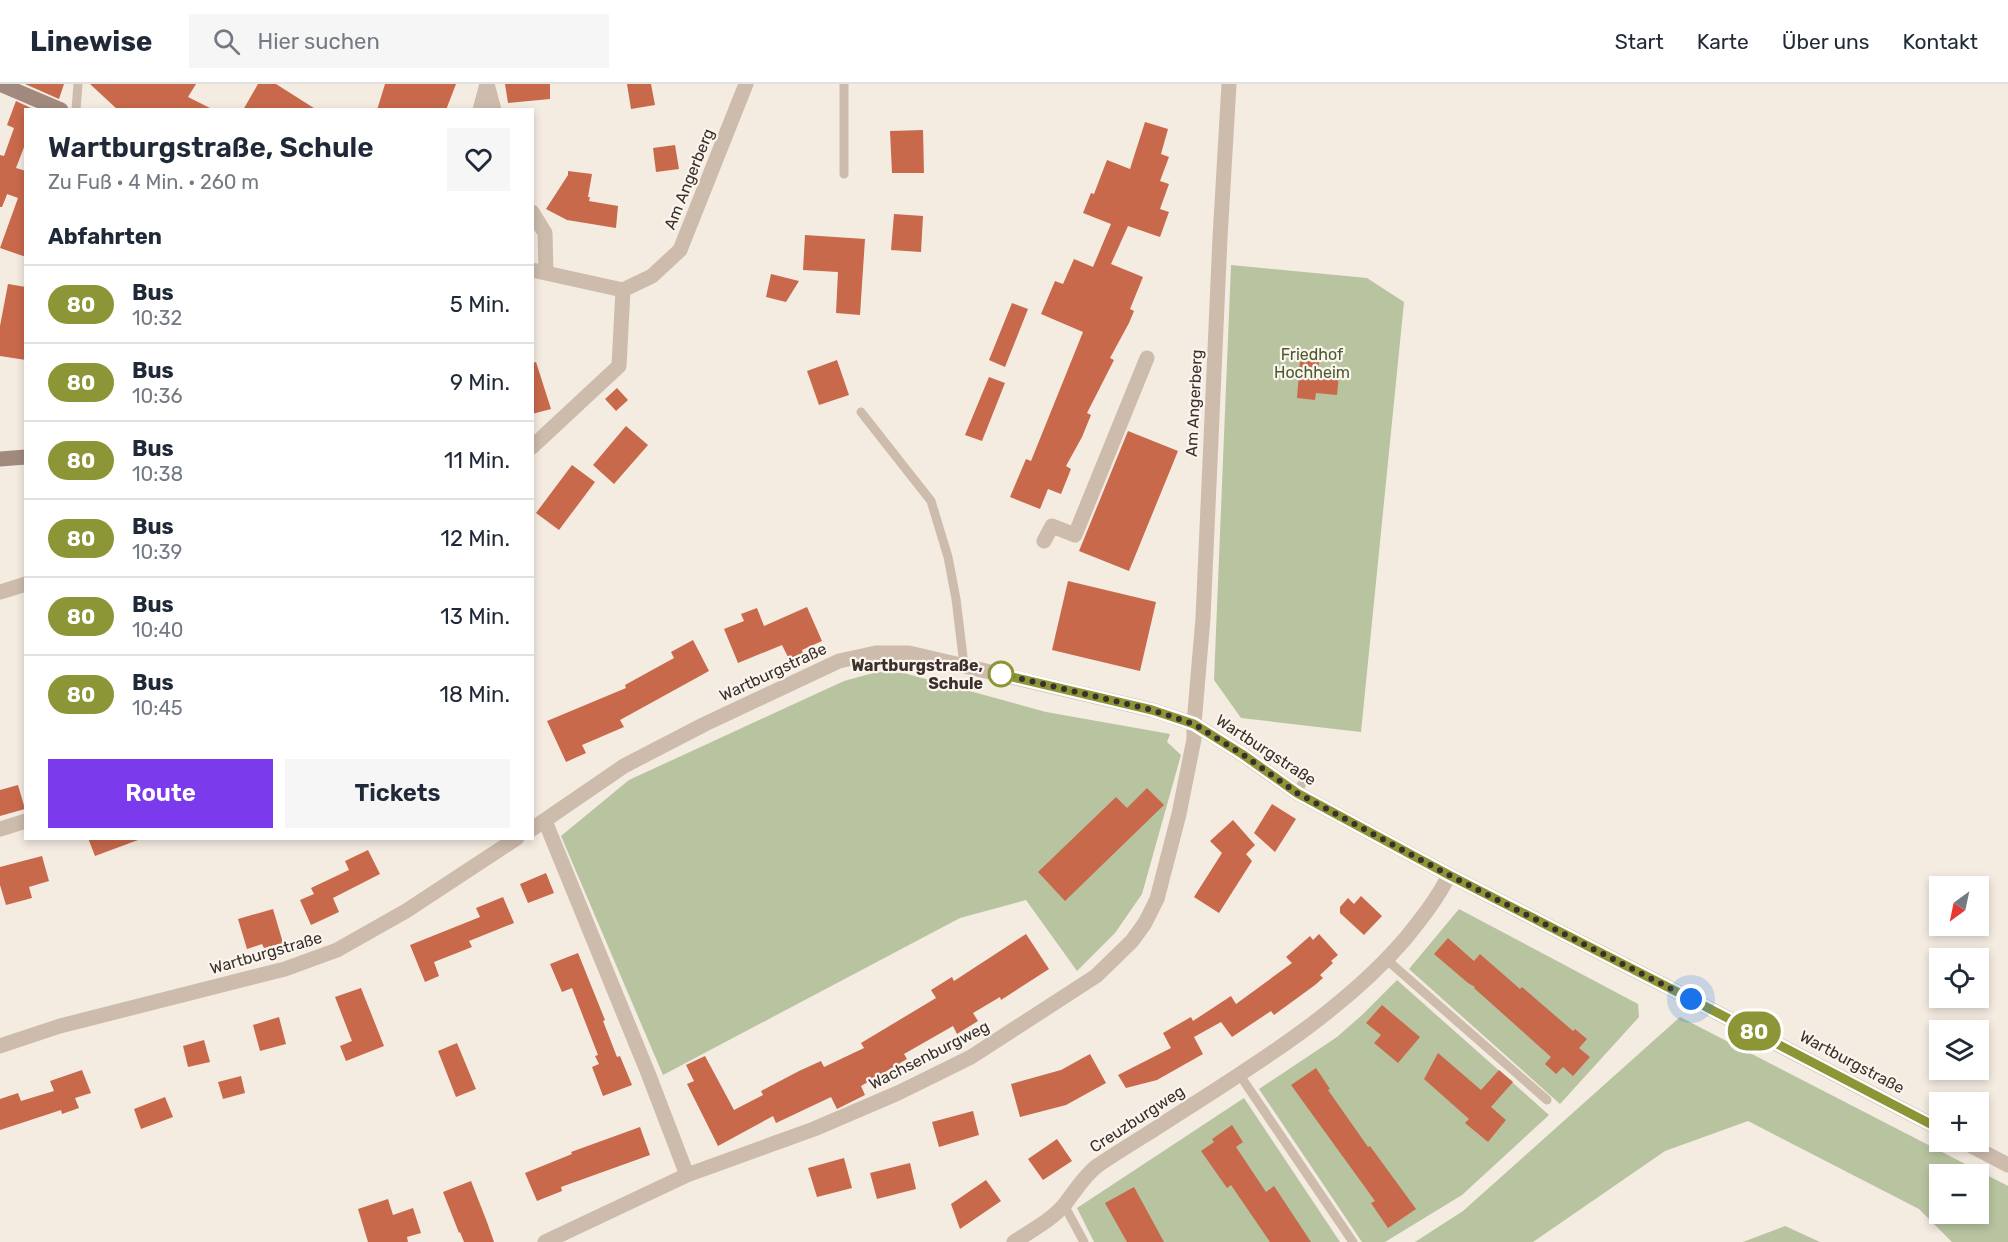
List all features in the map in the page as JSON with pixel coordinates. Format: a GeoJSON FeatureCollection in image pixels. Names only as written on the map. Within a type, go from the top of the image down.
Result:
{"type":"FeatureCollection","features":[{"type":"Feature","properties":{"kind":"street"},"geometry":{"type":"LineString","coordinates":[[0,84],[56,108]]}},
{"type":"Feature","properties":{"kind":"street"},"geometry":{"type":"LineString","coordinates":[[481,108],[487,84]]}},
{"type":"Feature","properties":{"kind":"street"},"geometry":{"type":"LineString","coordinates":[[487,84],[493,108]]}},
{"type":"Feature","properties":{"kind":"street","name":"Am Angerberg"},"geometry":{"type":"LineString","coordinates":[[623,290],[652,276],[680,249],[746,84]]}},
{"type":"Feature","properties":{"kind":"street","name":"Am Angerberg"},"geometry":{"type":"LineString","coordinates":[[1194,724],[1203,618],[1229,84]]}},
{"type":"Feature","properties":{"kind":"street"},"geometry":{"type":"LineString","coordinates":[[534,215],[545,233],[539,272],[623,290],[619,366],[534,445]]}},
{"type":"Feature","properties":{"kind":"street"},"geometry":{"type":"LineString","coordinates":[[1044,541],[1052,526],[1075,535],[1148,358]]}},
{"type":"Feature","properties":{"kind":"street"},"geometry":{"type":"LineString","coordinates":[[0,459],[24,457]]}},
{"type":"Feature","properties":{"kind":"street"},"geometry":{"type":"LineString","coordinates":[[0,592],[24,585]]}},
{"type":"Feature","properties":{"kind":"street","name":"Wartburgstraße"},"geometry":{"type":"LineString","coordinates":[[687,1175],[648,1073],[539,825],[624,766],[705,723],[839,661],[876,653],[909,653],[964,665],[1152,710],[1194,724],[1297,793],[1449,875],[1929,1123]]}},
{"type":"Feature","properties":{"kind":"street","name":"Wachsenburgweg"},"geometry":{"type":"LineString","coordinates":[[545,1242],[687,1175],[814,1129],[898,1093],[971,1057],[1096,976],[1132,941],[1146,923],[1157,899],[1179,814],[1194,739],[1194,724]]}},
{"type":"Feature","properties":{"kind":"street"},"geometry":{"type":"LineString","coordinates":[[0,829],[24,822]]}},
{"type":"Feature","properties":{"kind":"street","name":"Wartburgstraße"},"geometry":{"type":"LineString","coordinates":[[0,1046],[60,1026],[285,969],[337,950],[406,911],[514,840]]}},
{"type":"Feature","properties":{"kind":"street","name":"Creuzburgweg"},"geometry":{"type":"LineString","coordinates":[[1014,1242],[1064,1205],[1095,1168],[1239,1074],[1326,1013],[1359,986],[1386,960],[1419,921],[1449,875]]}},
{"type":"Feature","properties":{"kind":"street"},"geometry":{"type":"LineString","coordinates":[[1983,1152],[2008,1165]]}},
{"type":"Feature","properties":{"kind":"lane"},"geometry":{"type":"LineString","coordinates":[[76,108],[78,84]]}},
{"type":"Feature","properties":{"kind":"lane"},"geometry":{"type":"LineString","coordinates":[[844,84],[844,174]]}},
{"type":"Feature","properties":{"kind":"lane"},"geometry":{"type":"LineString","coordinates":[[861,412],[931,501],[948,557],[964,665]]}},
{"type":"Feature","properties":{"kind":"lane"},"geometry":{"type":"LineString","coordinates":[[1297,793],[1306,776]]}},
{"type":"Feature","properties":{"kind":"lane"},"geometry":{"type":"LineString","coordinates":[[1386,960],[1547,1100]]}},
{"type":"Feature","properties":{"kind":"lane"},"geometry":{"type":"LineString","coordinates":[[1239,1074],[1353,1242]]}},
{"type":"Feature","properties":{"kind":"lane"},"geometry":{"type":"LineString","coordinates":[[1064,1205],[1084,1242]]}},
{"type":"Feature","properties":{"kind":"green space","name":"Friedhof Hochheim"},"geometry":{"type":"Polygon","coordinates":[[[1231,265],[1367,278],[1404,302],[1361,732],[1241,718],[1214,680],[1231,265]]]}},
{"type":"Feature","properties":{"kind":"green space"},"geometry":{"type":"Polygon","coordinates":[[[877,672],[904,673],[1046,712],[1170,734],[1167,742],[1181,755],[1142,894],[1115,933],[1077,971],[1026,900],[960,918],[663,1075],[561,836],[629,780],[844,681],[877,672]]]}},
{"type":"Feature","properties":{"kind":"green space"},"geometry":{"type":"Polygon","coordinates":[[[1459,909],[1638,1004],[1639,1017],[1560,1104],[1409,969],[1459,909]]]}},
{"type":"Feature","properties":{"kind":"green space"},"geometry":{"type":"Polygon","coordinates":[[[1397,980],[1549,1115],[1462,1195],[1385,1242],[1362,1242],[1259,1089],[1337,1037],[1397,980]]]}},
{"type":"Feature","properties":{"kind":"green space"},"geometry":{"type":"Polygon","coordinates":[[[1680,1017],[1929,1145],[1929,1152],[1942,1152],[1965,1164],[1929,1164],[1929,1219],[1919,1209],[1748,1121],[1665,1151],[1533,1242],[1415,1242],[1463,1211],[1680,1017]]]}},
{"type":"Feature","properties":{"kind":"green space"},"geometry":{"type":"Polygon","coordinates":[[[1244,1098],[1340,1242],[1094,1242],[1077,1208],[1244,1098]]]}},
{"type":"Feature","properties":{"kind":"green space"},"geometry":{"type":"Polygon","coordinates":[[[1989,1176],[2008,1186],[2008,1242],[1952,1242],[1934,1224],[1989,1224],[1989,1176]]]}},
{"type":"Feature","properties":{"kind":"green space"},"geometry":{"type":"Polygon","coordinates":[[[1785,1226],[1820,1242],[1743,1242],[1785,1226]]]}},
{"type":"Feature","properties":{"kind":"building"},"geometry":{"type":"Polygon","coordinates":[[[25,84],[64,84],[59,99],[25,84]]]}},
{"type":"Feature","properties":{"kind":"building"},"geometry":{"type":"Polygon","coordinates":[[[90,84],[196,84],[188,97],[210,108],[116,108],[90,84]]]}},
{"type":"Feature","properties":{"kind":"building"},"geometry":{"type":"Polygon","coordinates":[[[258,84],[276,84],[314,108],[244,108],[258,84]]]}},
{"type":"Feature","properties":{"kind":"building"},"geometry":{"type":"Polygon","coordinates":[[[385,84],[456,84],[447,108],[378,108],[385,84]]]}},
{"type":"Feature","properties":{"kind":"building"},"geometry":{"type":"Polygon","coordinates":[[[505,84],[550,84],[550,99],[508,103],[505,84]]]}},
{"type":"Feature","properties":{"kind":"building"},"geometry":{"type":"Polygon","coordinates":[[[627,84],[651,84],[655,105],[631,109],[627,84]]]}},
{"type":"Feature","properties":{"kind":"building"},"geometry":{"type":"Polygon","coordinates":[[[16,101],[31,108],[24,108],[24,147],[16,168],[24,170],[24,256],[0,248],[18,198],[7,194],[0,207],[0,155],[4,156],[14,128],[7,125],[16,101]]]}},
{"type":"Feature","properties":{"kind":"building"},"geometry":{"type":"Polygon","coordinates":[[[1145,122],[1168,129],[1161,154],[1169,157],[1160,181],[1169,184],[1160,209],[1169,212],[1160,237],[1128,226],[1111,264],[1143,277],[1130,309],[1134,311],[1110,358],[1114,360],[1087,413],[1091,415],[1066,466],[1071,469],[1061,494],[1048,489],[1040,509],[1010,497],[1026,459],[1031,461],[1083,332],[1041,314],[1055,281],[1063,284],[1074,259],[1093,267],[1111,224],[1083,213],[1091,193],[1094,194],[1107,160],[1130,169],[1145,122]]]}},
{"type":"Feature","properties":{"kind":"building"},"geometry":{"type":"Polygon","coordinates":[[[923,130],[924,173],[892,173],[890,131],[923,130]]]}},
{"type":"Feature","properties":{"kind":"building"},"geometry":{"type":"Polygon","coordinates":[[[675,145],[679,169],[656,172],[653,148],[675,145]]]}},
{"type":"Feature","properties":{"kind":"building"},"geometry":{"type":"Polygon","coordinates":[[[568,171],[592,174],[589,201],[618,206],[616,228],[567,220],[546,209],[568,175],[568,171]]]}},
{"type":"Feature","properties":{"kind":"building"},"geometry":{"type":"Polygon","coordinates":[[[894,214],[923,216],[921,252],[891,250],[894,214]]]}},
{"type":"Feature","properties":{"kind":"building"},"geometry":{"type":"Polygon","coordinates":[[[805,235],[865,239],[860,315],[836,313],[838,272],[803,270],[805,235]]]}},
{"type":"Feature","properties":{"kind":"building"},"geometry":{"type":"Polygon","coordinates":[[[771,274],[799,281],[786,302],[766,297],[771,274]]]}},
{"type":"Feature","properties":{"kind":"building"},"geometry":{"type":"Polygon","coordinates":[[[8,284],[24,287],[24,360],[0,356],[0,326],[8,284]]]}},
{"type":"Feature","properties":{"kind":"building"},"geometry":{"type":"Polygon","coordinates":[[[1012,303],[1028,309],[1005,367],[989,360],[1012,303]]]}},
{"type":"Feature","properties":{"kind":"building"},"geometry":{"type":"Polygon","coordinates":[[[837,360],[849,395],[819,405],[807,371],[837,360]]]}},
{"type":"Feature","properties":{"kind":"building"},"geometry":{"type":"Polygon","coordinates":[[[1300,360],[1319,362],[1318,373],[1339,375],[1337,395],[1316,393],[1315,400],[1297,398],[1300,360]]]}},
{"type":"Feature","properties":{"kind":"building"},"geometry":{"type":"Polygon","coordinates":[[[534,362],[536,362],[551,409],[534,413],[534,362]]]}},
{"type":"Feature","properties":{"kind":"building"},"geometry":{"type":"Polygon","coordinates":[[[989,377],[1005,383],[982,441],[965,435],[989,377]]]}},
{"type":"Feature","properties":{"kind":"building"},"geometry":{"type":"Polygon","coordinates":[[[617,388],[628,400],[616,411],[605,399],[617,388]]]}},
{"type":"Feature","properties":{"kind":"building"},"geometry":{"type":"Polygon","coordinates":[[[626,426],[648,445],[614,484],[593,465],[626,426]]]}},
{"type":"Feature","properties":{"kind":"building"},"geometry":{"type":"Polygon","coordinates":[[[1128,431],[1178,451],[1129,571],[1079,551],[1128,431]]]}},
{"type":"Feature","properties":{"kind":"building"},"geometry":{"type":"Polygon","coordinates":[[[572,465],[595,482],[559,530],[536,513],[572,465]]]}},
{"type":"Feature","properties":{"kind":"building"},"geometry":{"type":"Polygon","coordinates":[[[1068,581],[1156,602],[1140,671],[1052,650],[1068,581]]]}},
{"type":"Feature","properties":{"kind":"building"},"geometry":{"type":"Polygon","coordinates":[[[807,607],[822,641],[789,659],[782,645],[738,663],[724,629],[744,621],[741,614],[757,608],[764,626],[807,607]]]}},
{"type":"Feature","properties":{"kind":"building"},"geometry":{"type":"Polygon","coordinates":[[[693,640],[709,671],[620,720],[624,727],[582,745],[586,753],[566,762],[547,721],[626,688],[625,685],[674,658],[671,652],[693,640]]]}},
{"type":"Feature","properties":{"kind":"building"},"geometry":{"type":"Polygon","coordinates":[[[18,785],[24,809],[0,816],[0,790],[18,785]]]}},
{"type":"Feature","properties":{"kind":"building"},"geometry":{"type":"Polygon","coordinates":[[[1147,788],[1164,805],[1065,901],[1038,872],[1116,797],[1127,808],[1147,788]]]}},
{"type":"Feature","properties":{"kind":"building"},"geometry":{"type":"Polygon","coordinates":[[[1272,804],[1296,819],[1275,852],[1254,833],[1272,804]]]}},
{"type":"Feature","properties":{"kind":"building"},"geometry":{"type":"Polygon","coordinates":[[[1233,820],[1255,845],[1246,854],[1252,861],[1219,913],[1194,897],[1222,853],[1210,841],[1233,820]]]}},
{"type":"Feature","properties":{"kind":"building"},"geometry":{"type":"Polygon","coordinates":[[[89,840],[138,840],[95,856],[89,840]]]}},
{"type":"Feature","properties":{"kind":"building"},"geometry":{"type":"Polygon","coordinates":[[[368,850],[380,874],[333,898],[339,912],[311,925],[300,900],[314,894],[311,888],[349,870],[345,861],[368,850]]]}},
{"type":"Feature","properties":{"kind":"building"},"geometry":{"type":"Polygon","coordinates":[[[42,856],[49,881],[29,887],[32,898],[6,905],[0,885],[0,867],[42,856]]]}},
{"type":"Feature","properties":{"kind":"building"},"geometry":{"type":"Polygon","coordinates":[[[546,873],[554,893],[528,903],[520,884],[546,873]]]}},
{"type":"Feature","properties":{"kind":"building"},"geometry":{"type":"Polygon","coordinates":[[[1361,896],[1382,916],[1364,935],[1340,913],[1340,907],[1348,898],[1354,904],[1361,896]]]}},
{"type":"Feature","properties":{"kind":"building"},"geometry":{"type":"Polygon","coordinates":[[[503,897],[514,923],[469,941],[472,947],[434,962],[439,976],[425,982],[410,945],[480,917],[476,908],[503,897]]]}},
{"type":"Feature","properties":{"kind":"building"},"geometry":{"type":"Polygon","coordinates":[[[273,909],[283,943],[264,948],[262,944],[247,949],[238,919],[273,909]]]}},
{"type":"Feature","properties":{"kind":"building"},"geometry":{"type":"Polygon","coordinates":[[[1026,934],[1049,969],[1001,1000],[1000,997],[973,1013],[978,1021],[957,1034],[953,1026],[904,1054],[907,1059],[861,1086],[865,1095],[837,1109],[831,1097],[776,1123],[773,1116],[718,1146],[687,1084],[694,1081],[686,1065],[705,1056],[734,1110],[763,1095],[761,1091],[799,1071],[821,1061],[824,1067],[864,1048],[861,1043],[936,998],[931,990],[952,977],[954,981],[1026,934]]]}},
{"type":"Feature","properties":{"kind":"building"},"geometry":{"type":"Polygon","coordinates":[[[1319,934],[1338,955],[1320,975],[1323,978],[1315,985],[1274,1015],[1271,1011],[1232,1037],[1221,1022],[1194,1037],[1203,1054],[1157,1080],[1126,1088],[1118,1075],[1171,1048],[1163,1033],[1191,1017],[1193,1021],[1231,996],[1236,1004],[1292,963],[1286,957],[1310,936],[1313,940],[1319,934]]]}},
{"type":"Feature","properties":{"kind":"building"},"geometry":{"type":"Polygon","coordinates":[[[1448,938],[1474,961],[1480,954],[1520,989],[1522,987],[1573,1031],[1575,1029],[1587,1039],[1579,1048],[1590,1057],[1573,1076],[1563,1067],[1556,1074],[1545,1064],[1551,1057],[1475,987],[1434,954],[1448,938]]]}},
{"type":"Feature","properties":{"kind":"building"},"geometry":{"type":"Polygon","coordinates":[[[578,953],[617,1057],[620,1056],[632,1085],[603,1096],[592,1067],[599,1064],[595,1056],[598,1055],[572,988],[562,992],[550,964],[578,953]]]}},
{"type":"Feature","properties":{"kind":"building"},"geometry":{"type":"Polygon","coordinates":[[[361,988],[384,1046],[346,1061],[340,1046],[352,1041],[335,997],[361,988]]]}},
{"type":"Feature","properties":{"kind":"building"},"geometry":{"type":"Polygon","coordinates":[[[1382,1005],[1420,1037],[1398,1063],[1374,1043],[1381,1035],[1366,1023],[1382,1005]]]}},
{"type":"Feature","properties":{"kind":"building"},"geometry":{"type":"Polygon","coordinates":[[[279,1017],[286,1044],[260,1051],[253,1025],[279,1017]]]}},
{"type":"Feature","properties":{"kind":"building"},"geometry":{"type":"Polygon","coordinates":[[[204,1040],[210,1062],[188,1067],[183,1046],[204,1040]]]}},
{"type":"Feature","properties":{"kind":"building"},"geometry":{"type":"Polygon","coordinates":[[[457,1043],[476,1089],[456,1097],[438,1051],[457,1043]]]}},
{"type":"Feature","properties":{"kind":"building"},"geometry":{"type":"Polygon","coordinates":[[[1438,1053],[1481,1090],[1499,1070],[1513,1082],[1491,1107],[1506,1120],[1488,1142],[1465,1123],[1469,1119],[1424,1079],[1438,1053]]]}},
{"type":"Feature","properties":{"kind":"building"},"geometry":{"type":"Polygon","coordinates":[[[1090,1054],[1106,1083],[1066,1105],[1020,1117],[1011,1084],[1061,1070],[1090,1054]]]}},
{"type":"Feature","properties":{"kind":"building"},"geometry":{"type":"Polygon","coordinates":[[[1316,1068],[1330,1089],[1328,1090],[1368,1147],[1370,1146],[1416,1209],[1388,1228],[1371,1203],[1375,1201],[1291,1085],[1316,1068]]]}},
{"type":"Feature","properties":{"kind":"building"},"geometry":{"type":"Polygon","coordinates":[[[82,1070],[91,1093],[75,1098],[79,1108],[62,1114],[61,1110],[0,1130],[0,1099],[18,1093],[21,1101],[54,1091],[50,1081],[82,1070]]]}},
{"type":"Feature","properties":{"kind":"building"},"geometry":{"type":"Polygon","coordinates":[[[241,1076],[245,1093],[223,1099],[218,1082],[241,1076]]]}},
{"type":"Feature","properties":{"kind":"building"},"geometry":{"type":"Polygon","coordinates":[[[165,1097],[173,1117],[141,1129],[134,1109],[165,1097]]]}},
{"type":"Feature","properties":{"kind":"building"},"geometry":{"type":"Polygon","coordinates":[[[973,1111],[979,1135],[939,1147],[932,1122],[973,1111]]]}},
{"type":"Feature","properties":{"kind":"building"},"geometry":{"type":"Polygon","coordinates":[[[1232,1125],[1243,1142],[1236,1147],[1266,1192],[1274,1186],[1311,1242],[1270,1242],[1231,1185],[1227,1188],[1201,1151],[1214,1142],[1212,1139],[1232,1125]]]}},
{"type":"Feature","properties":{"kind":"building"},"geometry":{"type":"Polygon","coordinates":[[[640,1127],[650,1155],[561,1187],[562,1191],[537,1201],[525,1173],[572,1154],[571,1152],[640,1127]]]}},
{"type":"Feature","properties":{"kind":"building"},"geometry":{"type":"Polygon","coordinates":[[[1057,1139],[1072,1161],[1043,1180],[1028,1159],[1057,1139]]]}},
{"type":"Feature","properties":{"kind":"building"},"geometry":{"type":"Polygon","coordinates":[[[844,1158],[852,1188],[817,1197],[808,1168],[844,1158]]]}},
{"type":"Feature","properties":{"kind":"building"},"geometry":{"type":"Polygon","coordinates":[[[910,1163],[916,1189],[877,1199],[870,1173],[910,1163]]]}},
{"type":"Feature","properties":{"kind":"building"},"geometry":{"type":"Polygon","coordinates":[[[986,1180],[1001,1201],[960,1229],[951,1204],[986,1180]]]}},
{"type":"Feature","properties":{"kind":"building"},"geometry":{"type":"Polygon","coordinates":[[[471,1181],[494,1242],[464,1242],[443,1192],[471,1181]]]}},
{"type":"Feature","properties":{"kind":"building"},"geometry":{"type":"Polygon","coordinates":[[[1134,1187],[1164,1242],[1127,1242],[1105,1203],[1134,1187]]]}},
{"type":"Feature","properties":{"kind":"building"},"geometry":{"type":"Polygon","coordinates":[[[388,1199],[393,1215],[413,1208],[421,1233],[407,1237],[408,1242],[368,1242],[358,1209],[388,1199]]]}},
{"type":"Feature","properties":{"kind":"bus line","name":"80"},"geometry":{"type":"LineString","coordinates":[[1000,674],[1152,710],[1194,724],[1297,793],[1449,875],[1929,1123]]}},
{"type":"Feature","properties":{"kind":"place","name":"Wartburgstraße, Schule"},"geometry":{"type":"Point","coordinates":[1001,674]}},
{"type":"Feature","properties":{"kind":"route"},"geometry":{"type":"LineString","coordinates":[[1001,674],[1152,710],[1194,724],[1297,793],[1449,875],[1691,999]]}}]}
